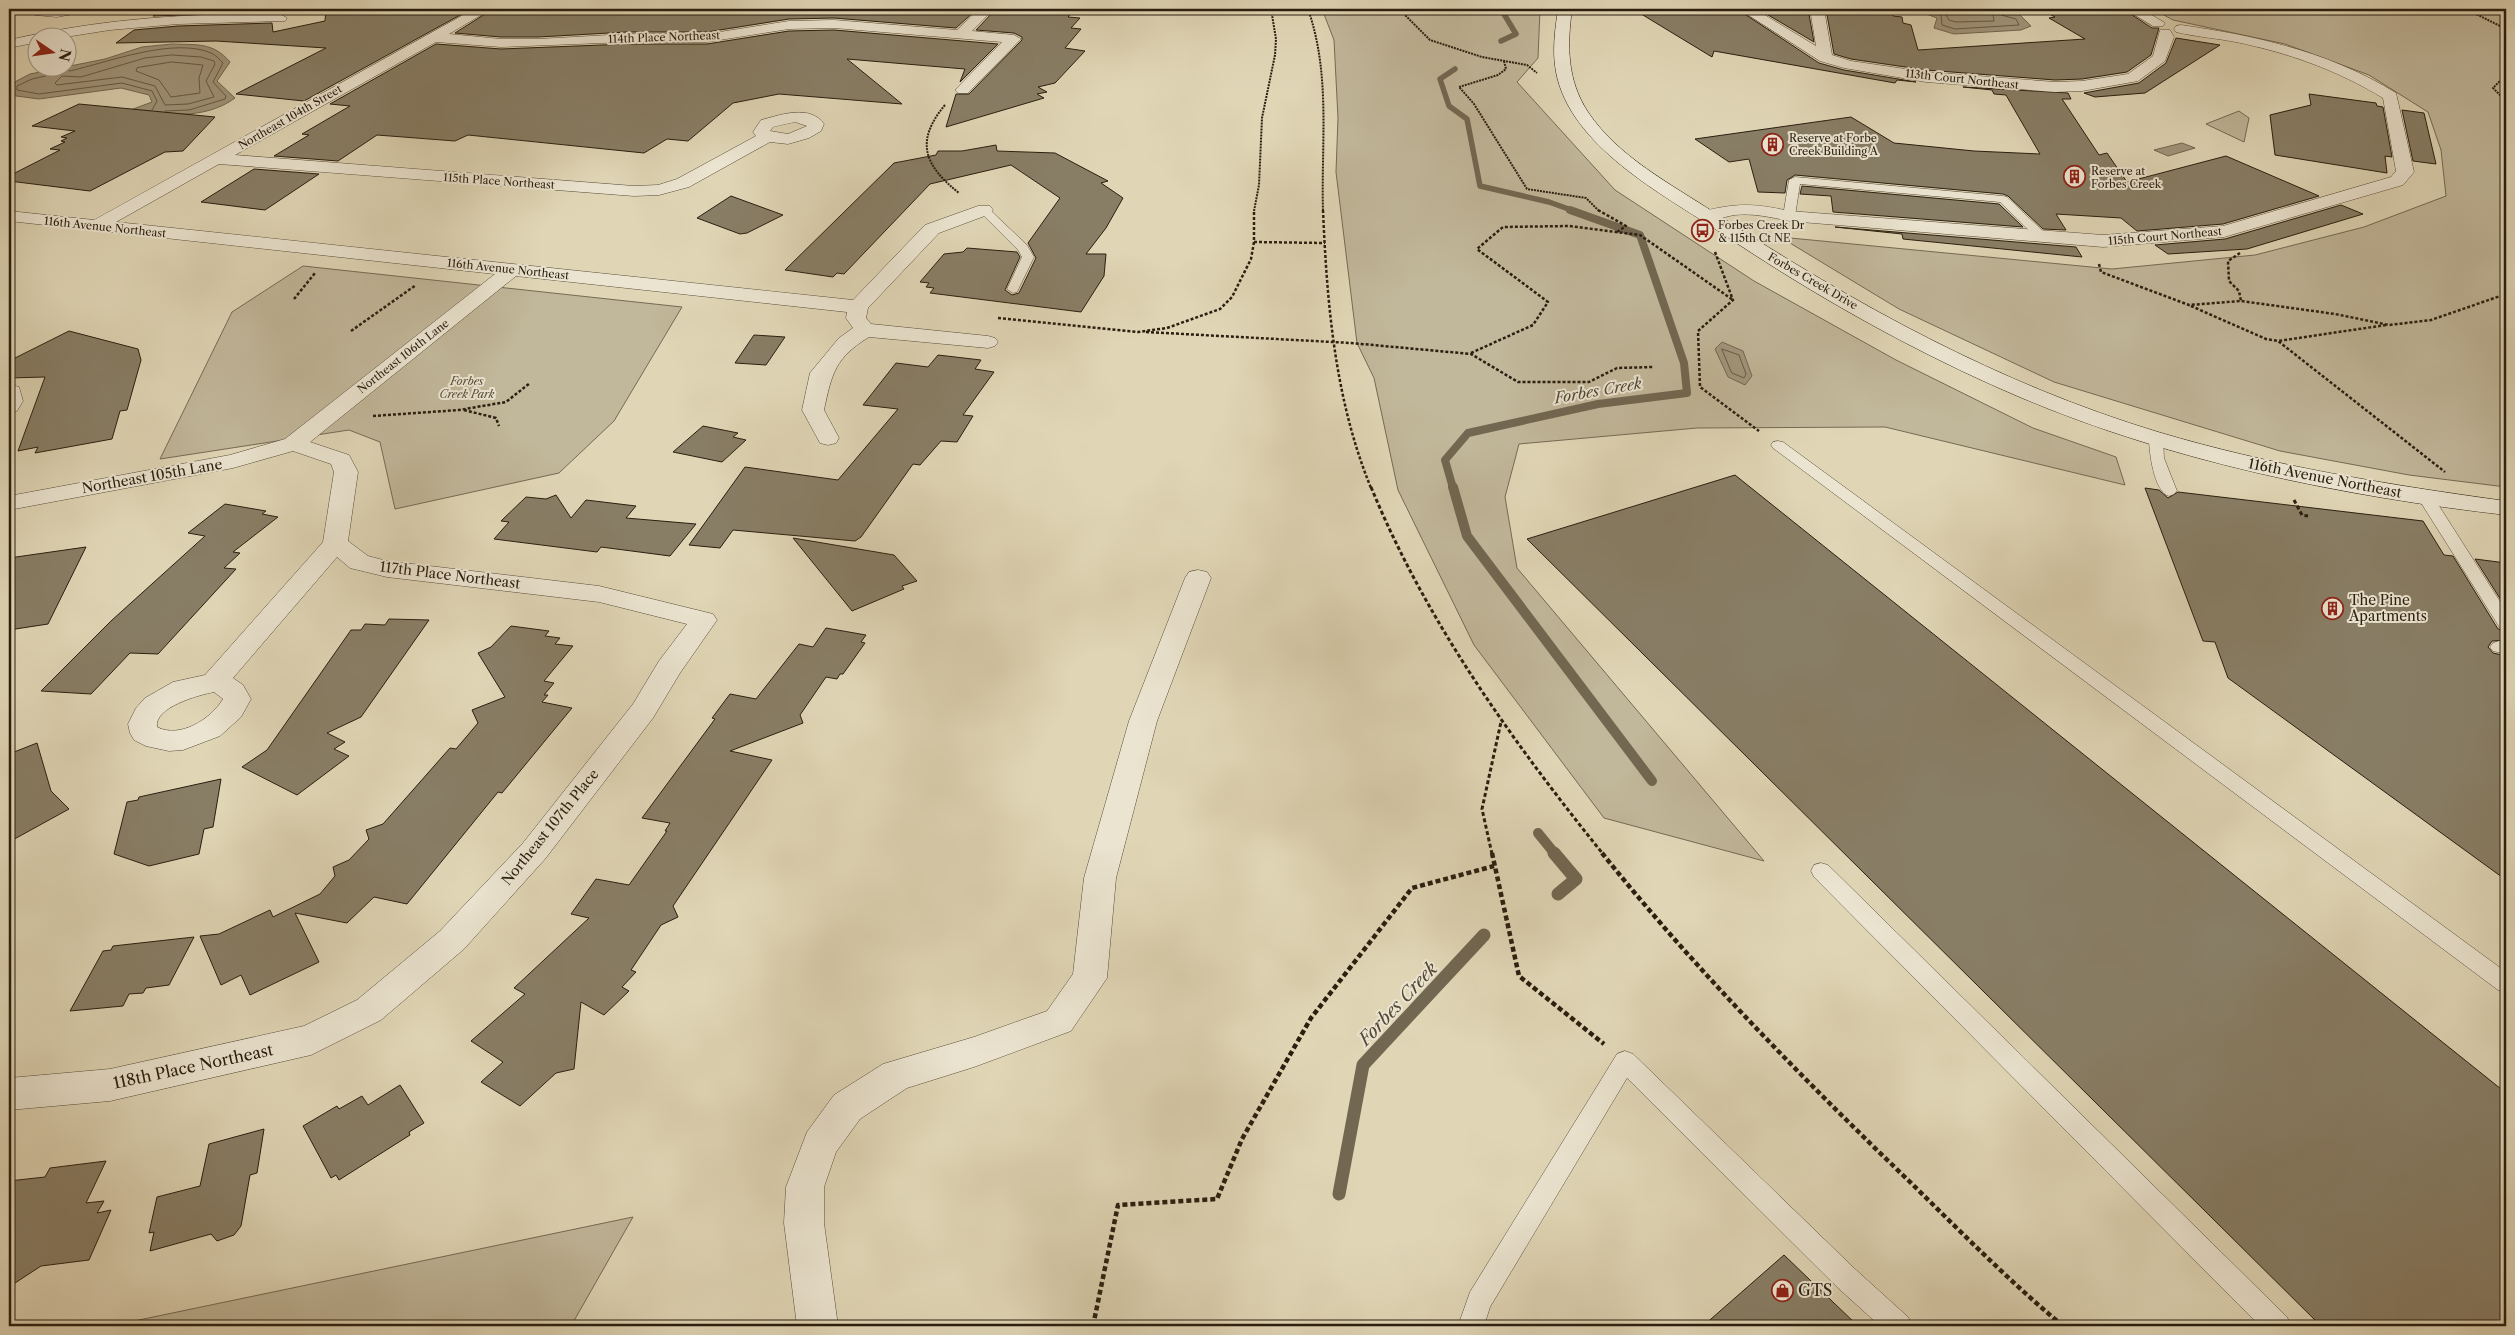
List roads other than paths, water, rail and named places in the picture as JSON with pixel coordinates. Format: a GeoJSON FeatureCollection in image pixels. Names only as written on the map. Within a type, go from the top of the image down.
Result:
{"type":"FeatureCollection","features":[{"type":"Feature","properties":{"kind":"street"},"geometry":{"type":"LineString","coordinates":[[40,9],[40,12],[44,13],[73,10],[73,28]]}},
{"type":"Feature","properties":{"kind":"street","name":"Northeast 104th Street"},"geometry":{"type":"LineString","coordinates":[[96,226],[484,9]]}},
{"type":"Feature","properties":{"kind":"street"},"geometry":{"type":"LineString","coordinates":[[960,35],[987,9]]}},
{"type":"Feature","properties":{"kind":"street","name":"Forbes Creek Drive"},"geometry":{"type":"LineString","coordinates":[[1565,9],[1560,57],[1563,77],[1580,113],[1597,133],[1637,169],[1709,218],[1885,323],[1982,374],[2151,437]]}},
{"type":"Feature","properties":{"kind":"street","name":"113th Court Northeast"},"geometry":{"type":"LineString","coordinates":[[1746,9],[1825,58],[1849,65],[1926,77],[2055,87],[2082,86],[2133,78],[2160,58],[2168,28]]}},
{"type":"Feature","properties":{"kind":"street"},"geometry":{"type":"LineString","coordinates":[[1817,9],[1825,58]]}},
{"type":"Feature","properties":{"kind":"street"},"geometry":{"type":"LineString","coordinates":[[2132,9],[2168,28]]}},
{"type":"Feature","properties":{"kind":"street"},"geometry":{"type":"LineString","coordinates":[[78,29],[196,17],[280,18]]}},
{"type":"Feature","properties":{"kind":"street","name":"114th Place Northeast"},"geometry":{"type":"LineString","coordinates":[[432,37],[501,43],[627,38],[707,38],[789,25],[834,24],[1014,39],[964,90]]}},
{"type":"Feature","properties":{"kind":"street","name":"115th Court Northeast"},"geometry":{"type":"LineString","coordinates":[[1709,218],[1732,210],[1756,209],[1789,216],[2095,241],[2213,233],[2397,181],[2405,172],[2390,96],[2373,84],[2303,56],[2250,42],[2168,28]]}},
{"type":"Feature","properties":{"kind":"street"},"geometry":{"type":"LineString","coordinates":[[9,44],[28,40]]}},
{"type":"Feature","properties":{"kind":"street","name":"115th Place Northeast"},"geometry":{"type":"LineString","coordinates":[[218,158],[634,191],[659,190],[683,183],[769,136]]}},
{"type":"Feature","properties":{"kind":"street"},"geometry":{"type":"LineString","coordinates":[[865,330],[856,318],[858,307],[932,229],[984,210]]}},
{"type":"Feature","properties":{"kind":"street","name":"116th Avenue Northeast"},"geometry":{"type":"LineString","coordinates":[[9,216],[858,307]]}},
{"type":"Feature","properties":{"kind":"street","name":"Northeast 106th Lane"},"geometry":{"type":"LineString","coordinates":[[293,444],[513,269]]}},
{"type":"Feature","properties":{"kind":"street"},"geometry":{"type":"LineString","coordinates":[[828,438],[813,410],[821,373],[846,342],[865,330],[988,342]]}},
{"type":"Feature","properties":{"kind":"street"},"geometry":{"type":"LineString","coordinates":[[9,391],[11,392],[12,401],[9,406]]}},
{"type":"Feature","properties":{"kind":"street","name":"116th Avenue Northeast"},"geometry":{"type":"LineString","coordinates":[[2151,437],[2244,462],[2426,498],[2506,508]]}},
{"type":"Feature","properties":{"kind":"street"},"geometry":{"type":"LineString","coordinates":[[214,683],[335,544],[346,472],[344,466],[341,460],[323,452],[293,444]]}},
{"type":"Feature","properties":{"kind":"street","name":"Northeast 105th Lane"},"geometry":{"type":"LineString","coordinates":[[9,503],[233,461],[293,444]]}},
{"type":"Feature","properties":{"kind":"street","name":"117th Place Northeast"},"geometry":{"type":"LineString","coordinates":[[335,544],[359,562],[386,569],[599,594],[704,620]]}},
{"type":"Feature","properties":{"kind":"street"},"geometry":{"type":"LineString","coordinates":[[817,1326],[804,1223],[805,1187],[820,1144],[847,1107],[896,1075],[974,1052],[1059,1021],[1090,978],[1100,878],[1143,722],[1198,578]]}},
{"type":"Feature","properties":{"kind":"street","name":"Northeast 107th Place"},"geometry":{"type":"LineString","coordinates":[[369,1010],[452,940],[534,851],[643,711],[669,668],[704,620]]}},
{"type":"Feature","properties":{"kind":"street","name":"118th Place Northeast"},"geometry":{"type":"LineString","coordinates":[[9,1094],[110,1085],[312,1040],[369,1010]]}},
{"type":"Feature","properties":{"kind":"lane"},"geometry":{"type":"LineString","coordinates":[[1789,216],[1795,180],[2003,199],[2044,238]]}},
{"type":"Feature","properties":{"kind":"lane"},"geometry":{"type":"LineString","coordinates":[[984,210],[1023,248],[1028,257],[1014,289]]}},
{"type":"Feature","properties":{"kind":"lane"},"geometry":{"type":"LineString","coordinates":[[2151,437],[2169,491]]}},
{"type":"Feature","properties":{"kind":"lane"},"geometry":{"type":"LineString","coordinates":[[1778,445],[2506,984]]}},
{"type":"Feature","properties":{"kind":"lane"},"geometry":{"type":"LineString","coordinates":[[2426,498],[2506,624]]}},
{"type":"Feature","properties":{"kind":"lane"},"geometry":{"type":"LineString","coordinates":[[1821,871],[2278,1326]]}},
{"type":"Feature","properties":{"kind":"lane"},"geometry":{"type":"LineString","coordinates":[[1471,1326],[1479,1301],[1624,1061],[1846,1278],[1899,1326]]}},
{"type":"Feature","properties":{"kind":"water"},"geometry":{"type":"Polygon","coordinates":[[[1913,9],[1992,9],[2019,14],[2031,26],[2021,30],[1954,34],[1934,28],[1937,18],[1913,9]]]}},
{"type":"Feature","properties":{"kind":"water"},"geometry":{"type":"Polygon","coordinates":[[[172,44],[197,45],[217,51],[230,62],[217,81],[235,98],[210,110],[168,115],[125,112],[152,102],[149,95],[121,88],[39,99],[9,95],[9,85],[28,75],[28,78],[78,78],[78,64],[105,59],[142,47],[172,44]]]}},
{"type":"Feature","properties":{"kind":"water"},"geometry":{"type":"Polygon","coordinates":[[[2182,143],[2195,148],[2168,156],[2154,150],[2182,143]]]}},
{"type":"Feature","properties":{"kind":"water"},"geometry":{"type":"Polygon","coordinates":[[[1722,342],[1743,351],[1752,376],[1745,385],[1728,377],[1715,349],[1722,342]]]}},
{"type":"Feature","properties":{"kind":"waterway","name":"Forbes Creek"},"geometry":{"type":"LineString","coordinates":[[1501,9],[1516,34],[1501,41]]}},
{"type":"Feature","properties":{"kind":"waterway","name":"Forbes Creek"},"geometry":{"type":"LineString","coordinates":[[1455,69],[1440,79],[1449,106],[1467,119],[1480,186],[1549,202],[1574,211]]}},
{"type":"Feature","properties":{"kind":"waterway","name":"Forbes Creek"},"geometry":{"type":"LineString","coordinates":[[1453,488],[1445,460],[1468,433],[1598,404],[1687,393],[1684,363],[1640,235],[1570,210]]}},
{"type":"Feature","properties":{"kind":"waterway","name":"Forbes Creek"},"geometry":{"type":"LineString","coordinates":[[1453,487],[1467,536],[1652,781]]}},
{"type":"Feature","properties":{"kind":"waterway","name":"Forbes Creek"},"geometry":{"type":"LineString","coordinates":[[1538,833],[1555,854]]}},
{"type":"Feature","properties":{"kind":"waterway","name":"Forbes Creek"},"geometry":{"type":"LineString","coordinates":[[1554,853],[1576,879],[1558,894]]}},
{"type":"Feature","properties":{"kind":"waterway","name":"Forbes Creek"},"geometry":{"type":"LineString","coordinates":[[1339,1194],[1363,1065],[1484,935]]}},
{"type":"Feature","properties":{"kind":"place","name":"Reserve at Forbe Creek Building A"},"geometry":{"type":"Point","coordinates":[1773,144]}},
{"type":"Feature","properties":{"kind":"place","name":"Reserve at Forbes Creek"},"geometry":{"type":"Point","coordinates":[2075,177]}},
{"type":"Feature","properties":{"kind":"place","name":"Forbes Creek Dr & 115th Ct NE"},"geometry":{"type":"Point","coordinates":[1702,231]}},
{"type":"Feature","properties":{"kind":"place","name":"The Pine Apartments"},"geometry":{"type":"Point","coordinates":[2333,608]}},
{"type":"Feature","properties":{"kind":"place","name":"GTS"},"geometry":{"type":"Point","coordinates":[1782,1290]}},
{"type":"Feature","properties":{"kind":"park label","name":"Forbes Creek Park"},"geometry":{"type":"Point","coordinates":[467,387]}}]}
